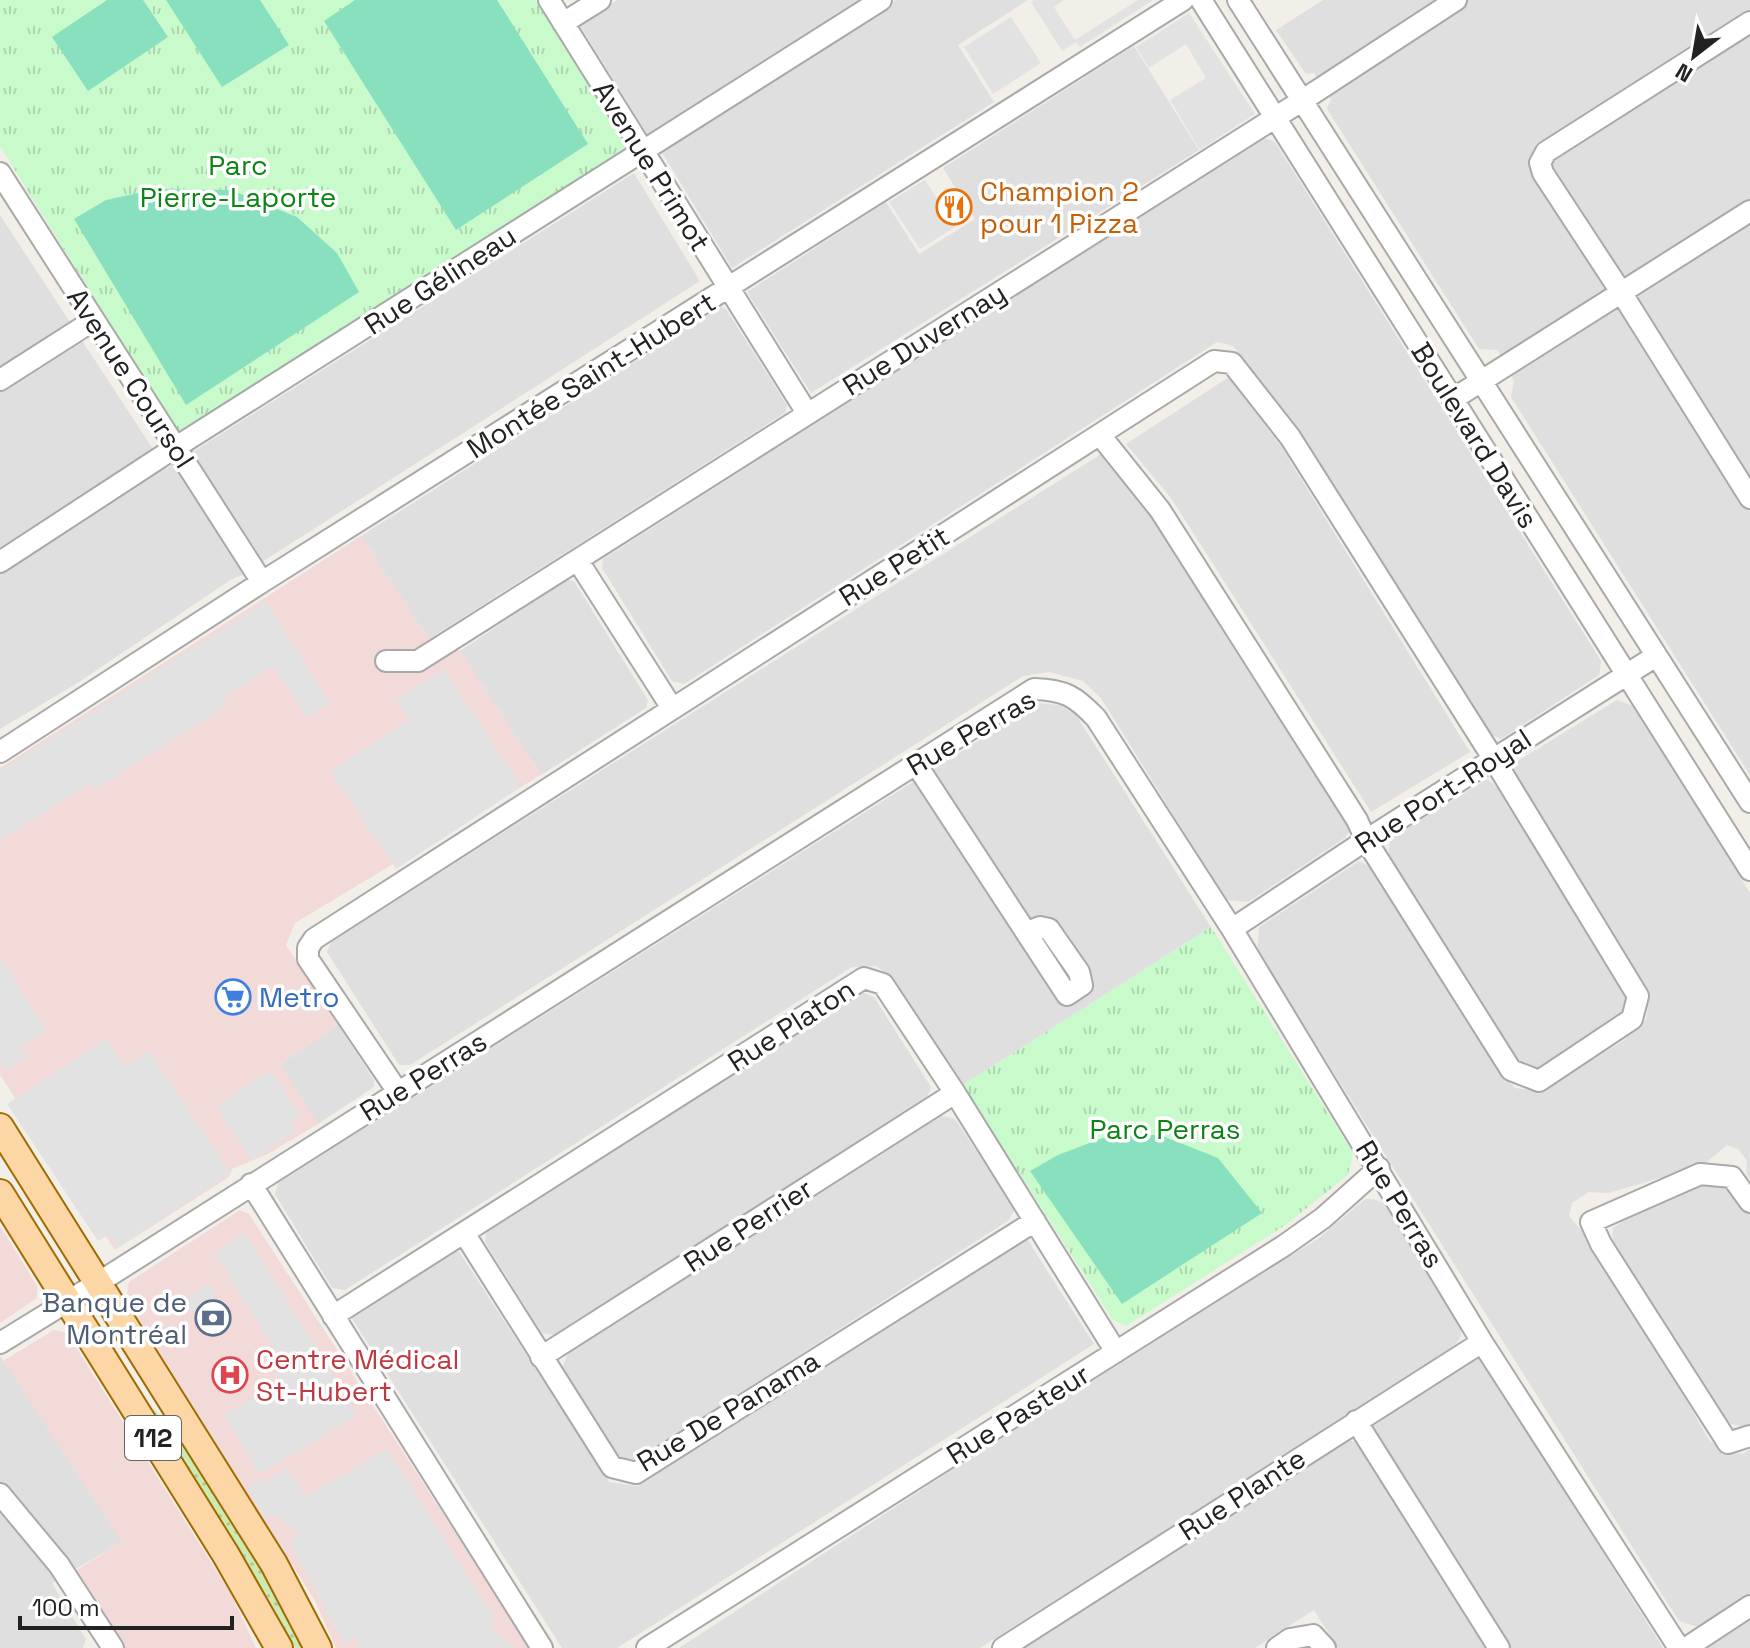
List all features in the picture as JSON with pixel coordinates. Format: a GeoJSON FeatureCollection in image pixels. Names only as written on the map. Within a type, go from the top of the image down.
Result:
{"type":"FeatureCollection","features":[{"type":"Feature","properties":{"kind":"main road","name":"112"},"geometry":{"type":"LineString","coordinates":[[0,1127],[274,1564],[318,1648]]}},
{"type":"Feature","properties":{"kind":"main road","name":"112"},"geometry":{"type":"LineString","coordinates":[[0,1193],[253,1599],[279,1648]]}},
{"type":"Feature","properties":{"kind":"street","name":"Avenue Primot"},"geometry":{"type":"LineString","coordinates":[[549,0],[807,413]]}},
{"type":"Feature","properties":{"kind":"street"},"geometry":{"type":"LineString","coordinates":[[563,23],[600,0]]}},
{"type":"Feature","properties":{"kind":"street","name":"Rue Gélineau"},"geometry":{"type":"LineString","coordinates":[[0,562],[881,0]]}},
{"type":"Feature","properties":{"kind":"street","name":"Montée Saint-Hubert"},"geometry":{"type":"LineString","coordinates":[[0,752],[262,582],[1183,0]]}},
{"type":"Feature","properties":{"kind":"street","name":"Boulevard Davis"},"geometry":{"type":"LineString","coordinates":[[1201,0],[1750,870]]}},
{"type":"Feature","properties":{"kind":"street","name":"Boulevard Davis"},"geometry":{"type":"LineString","coordinates":[[1238,0],[1750,802]]}},
{"type":"Feature","properties":{"kind":"street","name":"Rue Duvernay"},"geometry":{"type":"LineString","coordinates":[[386,661],[418,661],[1456,0]]}},
{"type":"Feature","properties":{"kind":"street"},"geometry":{"type":"LineString","coordinates":[[1750,22],[1546,152],[1540,163],[1543,173],[1750,498]]}},
{"type":"Feature","properties":{"kind":"street","name":"Avenue Coursol"},"geometry":{"type":"LineString","coordinates":[[2,180],[262,582]]}},
{"type":"Feature","properties":{"kind":"street"},"geometry":{"type":"LineString","coordinates":[[1453,399],[1749,214]]}},
{"type":"Feature","properties":{"kind":"street"},"geometry":{"type":"LineString","coordinates":[[0,380],[94,320]]}},
{"type":"Feature","properties":{"kind":"street","name":"Rue Petit"},"geometry":{"type":"LineString","coordinates":[[398,1092],[308,959],[308,948],[314,939],[1214,361],[1232,363],[1290,437],[1493,758],[1638,996],[1632,1019],[1539,1081],[1511,1070],[1366,840]]}},
{"type":"Feature","properties":{"kind":"street"},"geometry":{"type":"LineString","coordinates":[[1100,435],[1160,510],[1357,820],[1366,840]]}},
{"type":"Feature","properties":{"kind":"street"},"geometry":{"type":"LineString","coordinates":[[578,561],[672,708]]}},
{"type":"Feature","properties":{"kind":"street","name":"Rue Port-Royal"},"geometry":{"type":"LineString","coordinates":[[1232,929],[1493,758],[1656,656]]}},
{"type":"Feature","properties":{"kind":"street","name":"Rue Perras"},"geometry":{"type":"LineString","coordinates":[[0,1343],[1034,689],[1056,690],[1077,699],[1096,718],[1232,929],[1482,1342],[1679,1648]]}},
{"type":"Feature","properties":{"kind":"street"},"geometry":{"type":"LineString","coordinates":[[916,764],[1027,932]]}},
{"type":"Feature","properties":{"kind":"street","name":"Rue Platon"},"geometry":{"type":"LineString","coordinates":[[333,1316],[864,978],[883,984],[955,1093],[1116,1352]]}},
{"type":"Feature","properties":{"kind":"street","name":"Rue Perrier"},"geometry":{"type":"LineString","coordinates":[[541,1357],[955,1093]]}},
{"type":"Feature","properties":{"kind":"street","name":"Rue Pasteur"},"geometry":{"type":"LineString","coordinates":[[647,1648],[1285,1245],[1323,1218],[1379,1168]]}},
{"type":"Feature","properties":{"kind":"street"},"geometry":{"type":"LineString","coordinates":[[1750,1202],[1732,1177],[1700,1174],[1591,1222],[1606,1252],[1728,1443],[1750,1436]]}},
{"type":"Feature","properties":{"kind":"street"},"geometry":{"type":"LineString","coordinates":[[251,1184],[542,1648]]}},
{"type":"Feature","properties":{"kind":"street","name":"Rue De Panama"},"geometry":{"type":"LineString","coordinates":[[464,1233],[612,1467],[636,1473],[1035,1221]]}},
{"type":"Feature","properties":{"kind":"street","name":"Rue Plante"},"geometry":{"type":"LineString","coordinates":[[1003,1648],[1482,1342]]}},
{"type":"Feature","properties":{"kind":"street"},"geometry":{"type":"LineString","coordinates":[[1356,1421],[1499,1648]]}},
{"type":"Feature","properties":{"kind":"street"},"geometry":{"type":"LineString","coordinates":[[2,1502],[59,1565],[113,1648]]}},
{"type":"Feature","properties":{"kind":"street"},"geometry":{"type":"LineString","coordinates":[[1686,1648],[1750,1606]]}},
{"type":"Feature","properties":{"kind":"street"},"geometry":{"type":"LineString","coordinates":[[1277,1648],[1290,1639],[1313,1635],[1325,1648]]}},
{"type":"Feature","properties":{"kind":"shaded area"},"geometry":{"type":"Polygon","coordinates":[[[617,0],[861,0],[648,135],[579,24],[617,0]]]}},
{"type":"Feature","properties":{"kind":"shaded area"},"geometry":{"type":"Polygon","coordinates":[[[896,0],[1028,0],[958,45],[994,102],[732,268],[660,149],[896,0]]]}},
{"type":"Feature","properties":{"kind":"shaded area"},"geometry":{"type":"Polygon","coordinates":[[[1064,0],[1054,7],[1075,40],[1138,0],[1153,0],[1080,47],[1076,42],[1062,51],[1031,2],[1064,0]]]}},
{"type":"Feature","properties":{"kind":"shaded area"},"geometry":{"type":"Polygon","coordinates":[[[1323,0],[1750,0],[1750,775],[1511,397],[1514,381],[1497,350],[1479,349],[1327,109],[1331,99],[1314,73],[1306,74],[1276,30],[1323,0]]]}},
{"type":"Feature","properties":{"kind":"shaded area"},"geometry":{"type":"Polygon","coordinates":[[[1189,13],[1255,114],[1200,150],[1170,100],[1206,78],[1186,44],[1149,68],[1136,47],[1189,13]]]}},
{"type":"Feature","properties":{"kind":"shaded area"},"geometry":{"type":"Polygon","coordinates":[[[1011,17],[1041,63],[993,94],[964,47],[1011,17]]]}},
{"type":"Feature","properties":{"kind":"shaded area"},"geometry":{"type":"Polygon","coordinates":[[[1134,46],[1199,150],[811,393],[747,292],[886,202],[919,254],[975,219],[943,168],[1134,46]]]}},
{"type":"Feature","properties":{"kind":"shaded area"},"geometry":{"type":"Polygon","coordinates":[[[1264,138],[1275,142],[1601,661],[1599,675],[1501,739],[1490,734],[1291,420],[1233,346],[1217,342],[684,684],[672,681],[602,568],[603,559],[1264,138]]]}},
{"type":"Feature","properties":{"kind":"shaded area"},"geometry":{"type":"Polygon","coordinates":[[[634,173],[700,281],[232,579],[76,684],[0,729],[0,215],[166,469],[634,173]]]}},
{"type":"Feature","properties":{"kind":"shaded area"},"geometry":{"type":"Polygon","coordinates":[[[925,180],[955,227],[920,249],[889,202],[925,180]]]}},
{"type":"Feature","properties":{"kind":"shaded area"},"geometry":{"type":"Polygon","coordinates":[[[721,307],[726,309],[787,405],[785,413],[429,639],[361,536],[721,307]]]}},
{"type":"Feature","properties":{"kind":"shaded area"},"geometry":{"type":"Polygon","coordinates":[[[1229,377],[1280,445],[1470,752],[1371,812],[1171,498],[1126,444],[1229,377]]]}},
{"type":"Feature","properties":{"kind":"shaded area"},"geometry":{"type":"Polygon","coordinates":[[[1101,454],[1147,507],[1350,830],[1345,838],[1248,902],[1226,900],[1101,698],[1083,681],[1049,672],[1023,676],[410,1065],[399,1065],[327,952],[331,942],[1101,454]]]}},
{"type":"Feature","properties":{"kind":"shaded area"},"geometry":{"type":"Polygon","coordinates":[[[361,536],[429,639],[460,651],[541,775],[295,923],[286,945],[338,1025],[280,1064],[318,1124],[268,1154],[232,1169],[229,1177],[115,1250],[0,1075],[0,768],[361,536]]]}},
{"type":"Feature","properties":{"kind":"shaded area"},"geometry":{"type":"Polygon","coordinates":[[[567,580],[574,581],[648,700],[646,708],[541,775],[460,651],[567,580]]]}},
{"type":"Feature","properties":{"kind":"shaded area"},"geometry":{"type":"Polygon","coordinates":[[[266,602],[330,703],[307,718],[273,666],[223,698],[227,705],[107,782],[95,789],[90,783],[0,841],[0,771],[266,602]]]}},
{"type":"Feature","properties":{"kind":"shaded area"},"geometry":{"type":"Polygon","coordinates":[[[444,669],[521,787],[396,869],[331,771],[409,720],[396,700],[444,669]]]}},
{"type":"Feature","properties":{"kind":"shaded area"},"geometry":{"type":"Polygon","coordinates":[[[1617,700],[1633,706],[1750,893],[1750,1179],[1746,1173],[1747,1161],[1739,1150],[1727,1145],[1702,1166],[1608,1193],[1589,1192],[1572,1203],[1569,1216],[1660,1354],[1709,1440],[1723,1452],[1743,1454],[1750,1449],[1750,1596],[1701,1628],[1679,1621],[1257,951],[1259,927],[1359,861],[1371,867],[1498,1069],[1515,1088],[1541,1091],[1623,1041],[1646,1020],[1650,995],[1513,775],[1513,764],[1617,700]]]}},
{"type":"Feature","properties":{"kind":"shaded area"},"geometry":{"type":"Polygon","coordinates":[[[1038,703],[1060,705],[1076,715],[1211,927],[963,1085],[892,977],[876,966],[852,967],[345,1290],[332,1288],[275,1194],[278,1183],[1038,703]]]}},
{"type":"Feature","properties":{"kind":"shaded area"},"geometry":{"type":"Polygon","coordinates":[[[1487,779],[1497,787],[1630,997],[1627,1013],[1539,1070],[1518,1060],[1388,859],[1390,839],[1487,779]]]}},
{"type":"Feature","properties":{"kind":"shaded area"},"geometry":{"type":"Polygon","coordinates":[[[0,957],[46,1031],[20,1047],[26,1057],[5,1070],[0,1062],[0,957]]]}},
{"type":"Feature","properties":{"kind":"shaded area"},"geometry":{"type":"Polygon","coordinates":[[[862,992],[874,997],[931,1087],[927,1098],[554,1335],[542,1333],[485,1242],[486,1232],[862,992]]]}},
{"type":"Feature","properties":{"kind":"shaded area"},"geometry":{"type":"Polygon","coordinates":[[[338,1025],[374,1080],[374,1087],[318,1124],[280,1064],[338,1025]]]}},
{"type":"Feature","properties":{"kind":"shaded area"},"geometry":{"type":"Polygon","coordinates":[[[106,1039],[125,1066],[149,1050],[231,1173],[118,1248],[109,1234],[98,1241],[7,1104],[106,1039]]]}},
{"type":"Feature","properties":{"kind":"shaded area"},"geometry":{"type":"Polygon","coordinates":[[[270,1070],[300,1115],[291,1122],[296,1131],[252,1161],[216,1106],[270,1070]]]}},
{"type":"Feature","properties":{"kind":"shaded area"},"geometry":{"type":"Polygon","coordinates":[[[941,1115],[955,1119],[1015,1208],[1009,1220],[636,1460],[620,1457],[562,1368],[568,1353],[941,1115]]]}},
{"type":"Feature","properties":{"kind":"shaded area"},"geometry":{"type":"Polygon","coordinates":[[[1717,1181],[1732,1187],[1750,1214],[1750,1424],[1744,1427],[1723,1422],[1612,1246],[1613,1228],[1662,1195],[1717,1181]]]}},
{"type":"Feature","properties":{"kind":"shaded area"},"geometry":{"type":"Polygon","coordinates":[[[1365,1199],[1385,1204],[1393,1213],[1461,1328],[1456,1344],[1439,1356],[980,1648],[679,1648],[955,1468],[1319,1238],[1365,1199]]]}},
{"type":"Feature","properties":{"kind":"shaded area"},"geometry":{"type":"Polygon","coordinates":[[[240,1210],[249,1214],[530,1648],[336,1648],[315,1601],[126,1299],[129,1282],[240,1210]]]}},
{"type":"Feature","properties":{"kind":"shaded area"},"geometry":{"type":"Polygon","coordinates":[[[0,1226],[37,1286],[37,1298],[0,1323],[0,1226]]]}},
{"type":"Feature","properties":{"kind":"shaded area"},"geometry":{"type":"Polygon","coordinates":[[[245,1233],[357,1415],[260,1474],[224,1415],[279,1381],[275,1373],[293,1362],[286,1351],[278,1355],[214,1253],[245,1233]]]}},
{"type":"Feature","properties":{"kind":"shaded area"},"geometry":{"type":"Polygon","coordinates":[[[1027,1239],[1094,1344],[617,1648],[562,1648],[349,1314],[456,1247],[609,1482],[638,1486],[1027,1239]]]}},
{"type":"Feature","properties":{"kind":"shaded area"},"geometry":{"type":"Polygon","coordinates":[[[209,1284],[216,1295],[191,1312],[183,1301],[209,1284]]]}},
{"type":"Feature","properties":{"kind":"shaded area"},"geometry":{"type":"Polygon","coordinates":[[[54,1330],[67,1333],[231,1594],[256,1648],[124,1648],[75,1571],[122,1542],[3,1361],[54,1330]]]}},
{"type":"Feature","properties":{"kind":"shaded area"},"geometry":{"type":"Polygon","coordinates":[[[0,1356],[122,1542],[52,1583],[86,1639],[83,1648],[0,1648],[0,1356]]]}},
{"type":"Feature","properties":{"kind":"shaded area"},"geometry":{"type":"Polygon","coordinates":[[[1479,1356],[1663,1648],[1512,1648],[1372,1427],[1479,1356]]]}},
{"type":"Feature","properties":{"kind":"shaded area"},"geometry":{"type":"Polygon","coordinates":[[[1350,1440],[1361,1445],[1488,1648],[1338,1648],[1314,1610],[1255,1648],[1014,1648],[1334,1443],[1350,1440]]]}},
{"type":"Feature","properties":{"kind":"shaded area"},"geometry":{"type":"Polygon","coordinates":[[[387,1449],[495,1619],[490,1627],[515,1648],[360,1648],[353,1637],[345,1646],[290,1544],[297,1533],[276,1515],[266,1519],[247,1487],[260,1480],[269,1481],[286,1467],[305,1497],[387,1449]]]}},
{"type":"Feature","properties":{"kind":"shaded area"},"geometry":{"type":"Polygon","coordinates":[[[1750,1620],[1750,1648],[1709,1648],[1709,1647],[1750,1620]]]}},
{"type":"Feature","properties":{"kind":"green space","name":"Parc Pierre-Laporte"},"geometry":{"type":"Polygon","coordinates":[[[0,0],[536,0],[630,148],[178,434],[0,146],[0,0]]]}},
{"type":"Feature","properties":{"kind":"green space"},"geometry":{"type":"Polygon","coordinates":[[[107,0],[143,0],[168,37],[88,91],[52,37],[107,0]]]}},
{"type":"Feature","properties":{"kind":"green space"},"geometry":{"type":"Polygon","coordinates":[[[166,0],[260,0],[289,45],[222,87],[166,0]]]}},
{"type":"Feature","properties":{"kind":"green space"},"geometry":{"type":"Polygon","coordinates":[[[355,0],[497,0],[588,144],[456,230],[324,21],[355,0]]]}},
{"type":"Feature","properties":{"kind":"green space"},"geometry":{"type":"Polygon","coordinates":[[[157,189],[231,190],[297,217],[337,253],[359,292],[186,405],[74,219],[106,200],[157,189]]]}},
{"type":"Feature","properties":{"kind":"green space","name":"Parc Perras"},"geometry":{"type":"Polygon","coordinates":[[[1211,927],[1353,1153],[1348,1175],[1284,1226],[1126,1326],[1113,1320],[963,1085],[1211,927]]]}},
{"type":"Feature","properties":{"kind":"green space"},"geometry":{"type":"Polygon","coordinates":[[[1111,1135],[1160,1135],[1218,1158],[1262,1213],[1122,1304],[1030,1171],[1058,1155],[1111,1135]]]}},
{"type":"Feature","properties":{"kind":"green space"},"geometry":{"type":"Polygon","coordinates":[[[150,1409],[155,1410],[177,1437],[217,1495],[305,1648],[295,1648],[269,1599],[150,1409]]]}},
{"type":"Feature","properties":{"kind":"place","name":"Champion 2 pour 1 Pizza"},"geometry":{"type":"Point","coordinates":[954,207]}},
{"type":"Feature","properties":{"kind":"place","name":"Metro"},"geometry":{"type":"Point","coordinates":[233,997]}},
{"type":"Feature","properties":{"kind":"place","name":"Banque de Montréal"},"geometry":{"type":"Point","coordinates":[213,1318]}},
{"type":"Feature","properties":{"kind":"place","name":"Centre Médical St-Hubert"},"geometry":{"type":"Point","coordinates":[230,1375]}}]}
